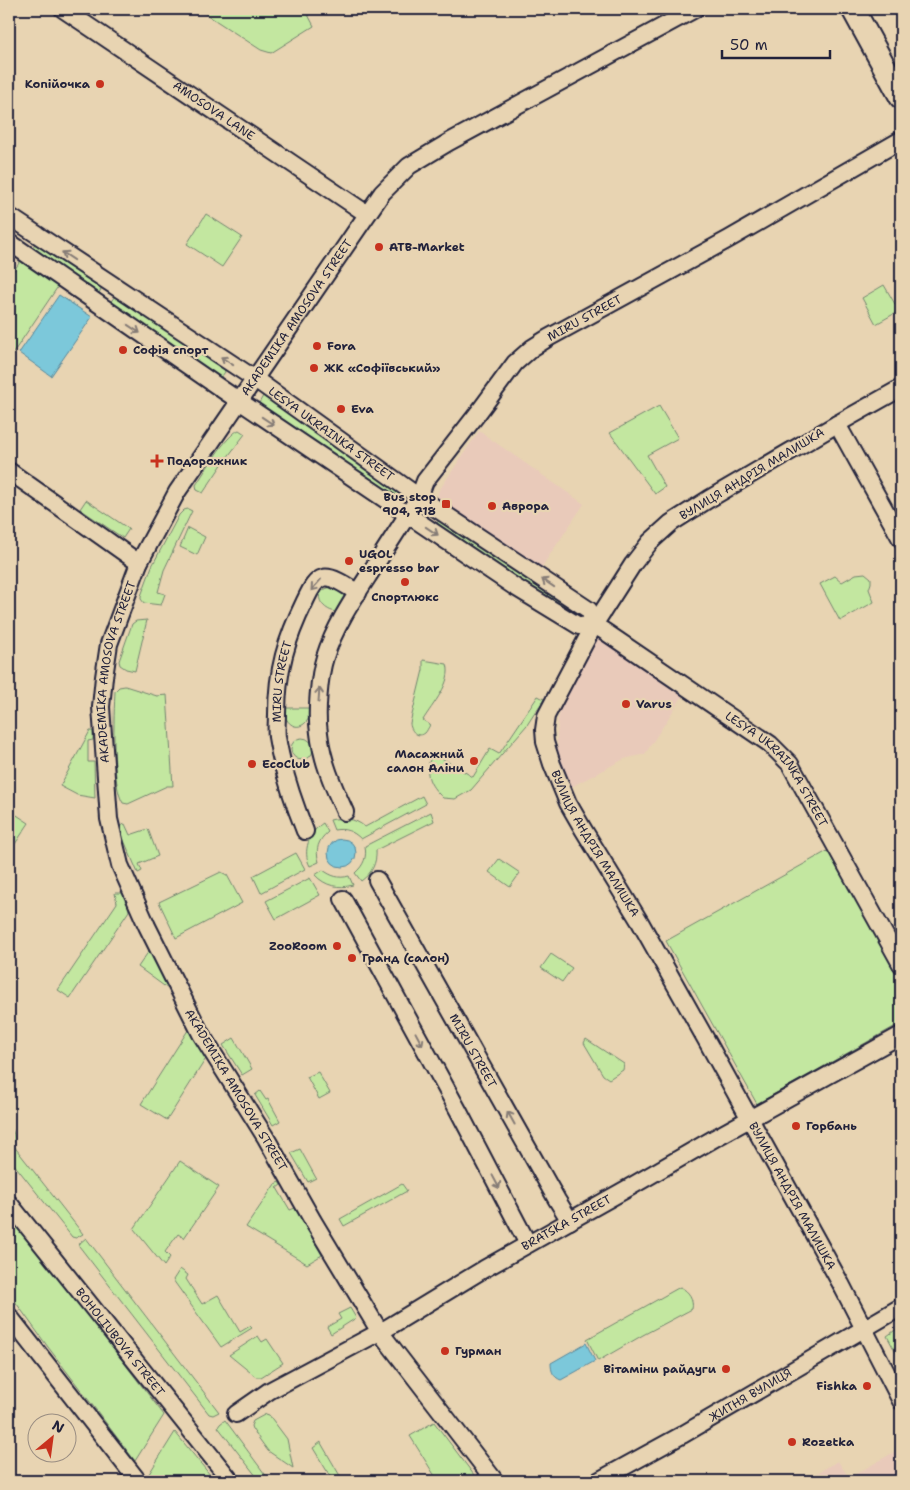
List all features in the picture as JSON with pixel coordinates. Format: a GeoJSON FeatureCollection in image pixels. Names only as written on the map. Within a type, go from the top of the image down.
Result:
{"type":"FeatureCollection","features":[{"type":"Feature","properties":{"kind":"street","name":"AMOSOVA LANE"},"geometry":{"type":"LineString","coordinates":[[63,9],[366,214]]}},
{"type":"Feature","properties":{"kind":"street","name":"AKADEMIKA AMOSOVA STREET"},"geometry":{"type":"LineString","coordinates":[[495,1481],[380,1332],[308,1214],[266,1138],[200,1034],[147,926],[120,864],[109,819],[101,706],[104,677],[109,644],[139,563],[177,492],[382,193],[409,166],[449,142],[695,9]]}},
{"type":"Feature","properties":{"kind":"street"},"geometry":{"type":"LineString","coordinates":[[853,9],[901,97]]}},
{"type":"Feature","properties":{"kind":"street","name":"MIRU STREET"},"geometry":{"type":"LineString","coordinates":[[345,812],[332,785],[318,731],[319,692],[324,658],[358,592],[419,497],[424,481],[515,363],[532,348],[729,239],[901,140]]}},
{"type":"Feature","properties":{"kind":"street","name":"LESYA UKRAINKA STREET"},"geometry":{"type":"LineString","coordinates":[[9,216],[255,380],[419,497],[589,610],[594,625],[770,744],[790,764],[901,964]]}},
{"type":"Feature","properties":{"kind":"street","name":"LESYA UKRAINKA STREET"},"geometry":{"type":"LineString","coordinates":[[9,242],[94,302],[515,587],[579,626],[594,625]]}},
{"type":"Feature","properties":{"kind":"street"},"geometry":{"type":"LineString","coordinates":[[94,302],[105,296],[109,289],[108,283]]}},
{"type":"Feature","properties":{"kind":"street","name":"ВУЛИЦЯ АНДРІЯ МАЛИШКА"},"geometry":{"type":"LineString","coordinates":[[901,388],[671,523],[650,542],[633,564],[594,625],[546,716],[544,730],[545,742],[552,764],[579,823],[640,922],[750,1118],[838,1277],[901,1400]]}},
{"type":"Feature","properties":{"kind":"street"},"geometry":{"type":"LineString","coordinates":[[837,424],[901,539]]}},
{"type":"Feature","properties":{"kind":"street"},"geometry":{"type":"LineString","coordinates":[[9,471],[139,563]]}},
{"type":"Feature","properties":{"kind":"street","name":"MIRU STREET"},"geometry":{"type":"LineString","coordinates":[[305,831],[283,766],[277,735],[278,686],[281,664],[297,618],[316,582],[323,578],[330,578],[358,592]]}},
{"type":"Feature","properties":{"kind":"street","name":"MIRU STREET"},"geometry":{"type":"LineString","coordinates":[[377,880],[556,1200],[570,1220]]}},
{"type":"Feature","properties":{"kind":"street"},"geometry":{"type":"LineString","coordinates":[[343,899],[528,1244]]}},
{"type":"Feature","properties":{"kind":"street","name":"BRATSKA STREET"},"geometry":{"type":"LineString","coordinates":[[236,1414],[269,1391],[380,1332],[484,1269],[750,1118],[901,1035]]}},
{"type":"Feature","properties":{"kind":"street","name":"BOHOLIUBOVA STREET"},"geometry":{"type":"LineString","coordinates":[[9,1203],[231,1481]]}},
{"type":"Feature","properties":{"kind":"street","name":"ЖИТНЯ ВУЛИЦЯ"},"geometry":{"type":"LineString","coordinates":[[598,1481],[682,1435],[901,1307]]}},
{"type":"Feature","properties":{"kind":"street"},"geometry":{"type":"LineString","coordinates":[[9,1316],[138,1481]]}},
{"type":"Feature","properties":{"kind":"shaded area"},"geometry":{"type":"Polygon","coordinates":[[[479,431],[584,504],[539,571],[438,499],[438,492],[479,431]]]}},
{"type":"Feature","properties":{"kind":"shaded area"},"geometry":{"type":"Polygon","coordinates":[[[597,637],[684,694],[645,754],[624,759],[571,787],[561,766],[558,753],[558,719],[564,695],[593,640],[597,637]]]}},
{"type":"Feature","properties":{"kind":"shaded area"},"geometry":{"type":"Polygon","coordinates":[[[901,1448],[901,1481],[803,1481],[838,1461],[849,1478],[901,1448]]]}},
{"type":"Feature","properties":{"kind":"green space"},"geometry":{"type":"Polygon","coordinates":[[[198,9],[305,9],[314,26],[271,53],[261,50],[198,9]]]}},
{"type":"Feature","properties":{"kind":"green space"},"geometry":{"type":"Polygon","coordinates":[[[206,214],[242,237],[222,267],[187,244],[206,214]]]}},
{"type":"Feature","properties":{"kind":"green space"},"geometry":{"type":"Polygon","coordinates":[[[36,242],[101,286],[99,293],[95,295],[31,250],[36,242]]]}},
{"type":"Feature","properties":{"kind":"green space"},"geometry":{"type":"Polygon","coordinates":[[[21,260],[59,285],[11,356],[9,354],[9,278],[21,260]]]}},
{"type":"Feature","properties":{"kind":"green space"},"geometry":{"type":"Polygon","coordinates":[[[884,285],[899,311],[876,324],[862,298],[884,285]]]}},
{"type":"Feature","properties":{"kind":"green space"},"geometry":{"type":"Polygon","coordinates":[[[115,296],[224,369],[225,372],[219,378],[109,304],[115,296]]]}},
{"type":"Feature","properties":{"kind":"green space"},"geometry":{"type":"Polygon","coordinates":[[[263,396],[400,491],[397,497],[393,498],[258,405],[263,396]]]}},
{"type":"Feature","properties":{"kind":"green space"},"geometry":{"type":"Polygon","coordinates":[[[659,406],[678,438],[647,455],[665,487],[655,494],[610,433],[659,406]]]}},
{"type":"Feature","properties":{"kind":"green space"},"geometry":{"type":"Polygon","coordinates":[[[239,430],[245,434],[203,493],[197,490],[196,485],[216,455],[228,439],[239,430]]]}},
{"type":"Feature","properties":{"kind":"green space"},"geometry":{"type":"Polygon","coordinates":[[[86,500],[129,529],[123,538],[80,509],[86,500]]]}},
{"type":"Feature","properties":{"kind":"green space"},"geometry":{"type":"Polygon","coordinates":[[[188,509],[192,511],[164,570],[158,592],[165,594],[161,605],[144,603],[141,596],[152,566],[179,515],[188,509]]]}},
{"type":"Feature","properties":{"kind":"green space"},"geometry":{"type":"Polygon","coordinates":[[[439,520],[583,614],[584,617],[580,619],[435,526],[439,520]]]}},
{"type":"Feature","properties":{"kind":"green space"},"geometry":{"type":"Polygon","coordinates":[[[188,528],[205,537],[197,555],[180,547],[188,528]]]}},
{"type":"Feature","properties":{"kind":"green space"},"geometry":{"type":"Polygon","coordinates":[[[865,573],[871,578],[869,589],[874,602],[840,621],[820,584],[835,576],[842,582],[856,574],[865,573]]]}},
{"type":"Feature","properties":{"kind":"green space"},"geometry":{"type":"Polygon","coordinates":[[[332,587],[344,594],[347,600],[341,612],[329,610],[321,602],[321,593],[325,589],[332,587]]]}},
{"type":"Feature","properties":{"kind":"green space"},"geometry":{"type":"Polygon","coordinates":[[[147,620],[135,671],[126,669],[120,665],[119,661],[132,624],[136,621],[147,620]]]}},
{"type":"Feature","properties":{"kind":"green space"},"geometry":{"type":"Polygon","coordinates":[[[423,660],[447,664],[448,671],[441,693],[423,720],[430,725],[425,733],[419,735],[413,731],[410,723],[423,670],[423,660]]]}},
{"type":"Feature","properties":{"kind":"green space"},"geometry":{"type":"Polygon","coordinates":[[[125,686],[157,696],[167,695],[173,786],[167,786],[128,804],[123,803],[119,794],[114,749],[115,691],[119,687],[125,686]]]}},
{"type":"Feature","properties":{"kind":"green space"},"geometry":{"type":"Polygon","coordinates":[[[538,696],[544,699],[527,725],[471,790],[455,799],[443,798],[434,788],[429,777],[428,766],[433,753],[473,777],[490,749],[499,754],[538,696]]]}},
{"type":"Feature","properties":{"kind":"green space"},"geometry":{"type":"Polygon","coordinates":[[[283,708],[312,708],[306,722],[297,726],[288,722],[283,708]]]}},
{"type":"Feature","properties":{"kind":"green space"},"geometry":{"type":"Polygon","coordinates":[[[90,731],[93,731],[93,740],[88,741],[88,762],[94,762],[95,798],[77,795],[60,786],[90,731]]]}},
{"type":"Feature","properties":{"kind":"green space"},"geometry":{"type":"Polygon","coordinates":[[[302,738],[310,741],[313,749],[310,757],[302,760],[294,757],[291,749],[294,741],[302,738]]]}},
{"type":"Feature","properties":{"kind":"green space"},"geometry":{"type":"Polygon","coordinates":[[[422,796],[426,804],[361,839],[349,831],[342,829],[334,830],[330,820],[348,819],[365,827],[422,796]]]}},
{"type":"Feature","properties":{"kind":"green space"},"geometry":{"type":"Polygon","coordinates":[[[9,810],[29,823],[9,853],[9,810]]]}},
{"type":"Feature","properties":{"kind":"green space"},"geometry":{"type":"Polygon","coordinates":[[[431,812],[434,821],[376,850],[376,859],[373,867],[361,881],[355,873],[364,861],[366,854],[365,846],[431,812]]]}},
{"type":"Feature","properties":{"kind":"green space"},"geometry":{"type":"Polygon","coordinates":[[[323,823],[328,832],[318,846],[319,862],[310,866],[307,855],[308,843],[314,832],[323,823]]]}},
{"type":"Feature","properties":{"kind":"green space"},"geometry":{"type":"Polygon","coordinates":[[[125,824],[130,835],[148,829],[158,856],[139,864],[142,871],[138,873],[123,838],[120,826],[125,824]]]}},
{"type":"Feature","properties":{"kind":"green space"},"geometry":{"type":"Polygon","coordinates":[[[831,849],[901,979],[901,1023],[757,1104],[666,941],[831,849]]]}},
{"type":"Feature","properties":{"kind":"green space"},"geometry":{"type":"Polygon","coordinates":[[[296,853],[305,869],[261,893],[253,876],[296,853]]]}},
{"type":"Feature","properties":{"kind":"green space"},"geometry":{"type":"Polygon","coordinates":[[[499,859],[520,873],[510,887],[489,872],[499,859]]]}},
{"type":"Feature","properties":{"kind":"green space"},"geometry":{"type":"Polygon","coordinates":[[[323,870],[335,876],[349,876],[353,885],[343,887],[323,882],[315,875],[323,870]]]}},
{"type":"Feature","properties":{"kind":"green space"},"geometry":{"type":"Polygon","coordinates":[[[221,872],[227,875],[242,903],[176,938],[159,902],[221,872]]]}},
{"type":"Feature","properties":{"kind":"green space"},"geometry":{"type":"Polygon","coordinates":[[[310,878],[320,895],[276,919],[266,901],[310,878]]]}},
{"type":"Feature","properties":{"kind":"green space"},"geometry":{"type":"Polygon","coordinates":[[[115,893],[125,893],[129,911],[70,998],[58,990],[117,903],[115,893]]]}},
{"type":"Feature","properties":{"kind":"green space"},"geometry":{"type":"Polygon","coordinates":[[[151,948],[171,991],[138,967],[151,948]]]}},
{"type":"Feature","properties":{"kind":"green space"},"geometry":{"type":"Polygon","coordinates":[[[551,954],[572,968],[562,982],[541,968],[551,954]]]}},
{"type":"Feature","properties":{"kind":"green space"},"geometry":{"type":"Polygon","coordinates":[[[190,1027],[207,1057],[167,1120],[141,1104],[190,1027]]]}},
{"type":"Feature","properties":{"kind":"green space"},"geometry":{"type":"Polygon","coordinates":[[[234,1038],[252,1069],[242,1075],[223,1045],[234,1038]]]}},
{"type":"Feature","properties":{"kind":"green space"},"geometry":{"type":"Polygon","coordinates":[[[586,1039],[624,1064],[623,1070],[609,1079],[603,1075],[584,1043],[586,1039]]]}},
{"type":"Feature","properties":{"kind":"green space"},"geometry":{"type":"Polygon","coordinates":[[[318,1072],[330,1093],[319,1099],[307,1077],[318,1072]]]}},
{"type":"Feature","properties":{"kind":"green space"},"geometry":{"type":"Polygon","coordinates":[[[260,1091],[266,1100],[268,1099],[280,1121],[273,1125],[255,1095],[260,1091]]]}},
{"type":"Feature","properties":{"kind":"green space"},"geometry":{"type":"Polygon","coordinates":[[[9,1125],[14,1135],[13,1145],[83,1234],[76,1238],[72,1237],[9,1158],[9,1125]]]}},
{"type":"Feature","properties":{"kind":"green space"},"geometry":{"type":"Polygon","coordinates":[[[300,1149],[316,1178],[308,1182],[291,1153],[300,1149]]]}},
{"type":"Feature","properties":{"kind":"green space"},"geometry":{"type":"Polygon","coordinates":[[[180,1161],[219,1187],[184,1238],[178,1234],[165,1252],[170,1257],[164,1266],[134,1229],[180,1161]]]}},
{"type":"Feature","properties":{"kind":"green space"},"geometry":{"type":"Polygon","coordinates":[[[279,1182],[281,1185],[277,1188],[290,1210],[295,1208],[322,1255],[307,1264],[246,1227],[275,1184],[279,1182]]]}},
{"type":"Feature","properties":{"kind":"green space"},"geometry":{"type":"Polygon","coordinates":[[[402,1184],[407,1191],[344,1226],[340,1219],[402,1184]]]}},
{"type":"Feature","properties":{"kind":"green space"},"geometry":{"type":"Polygon","coordinates":[[[9,1216],[50,1266],[164,1415],[135,1461],[9,1293],[9,1216]]]}},
{"type":"Feature","properties":{"kind":"green space"},"geometry":{"type":"Polygon","coordinates":[[[86,1238],[219,1412],[213,1415],[209,1414],[79,1246],[86,1238]]]}},
{"type":"Feature","properties":{"kind":"green space"},"geometry":{"type":"Polygon","coordinates":[[[180,1269],[188,1275],[186,1279],[202,1304],[218,1295],[240,1332],[250,1326],[252,1328],[221,1347],[173,1280],[180,1269]]]}},
{"type":"Feature","properties":{"kind":"green space"},"geometry":{"type":"Polygon","coordinates":[[[680,1287],[690,1296],[692,1309],[598,1361],[587,1339],[680,1287]]]}},
{"type":"Feature","properties":{"kind":"green space"},"geometry":{"type":"Polygon","coordinates":[[[350,1308],[356,1318],[331,1334],[327,1327],[341,1319],[338,1314],[350,1308]]]}},
{"type":"Feature","properties":{"kind":"green space"},"geometry":{"type":"Polygon","coordinates":[[[901,1326],[901,1362],[887,1336],[901,1326]]]}},
{"type":"Feature","properties":{"kind":"green space"},"geometry":{"type":"Polygon","coordinates":[[[258,1336],[262,1342],[267,1339],[283,1363],[261,1377],[256,1377],[229,1355],[258,1336]]]}},
{"type":"Feature","properties":{"kind":"green space"},"geometry":{"type":"Polygon","coordinates":[[[266,1414],[269,1415],[287,1439],[293,1468],[268,1451],[252,1429],[253,1421],[266,1414]]]}},
{"type":"Feature","properties":{"kind":"green space"},"geometry":{"type":"Polygon","coordinates":[[[225,1420],[270,1481],[260,1481],[218,1427],[225,1420]]]}},
{"type":"Feature","properties":{"kind":"green space"},"geometry":{"type":"Polygon","coordinates":[[[434,1422],[479,1481],[438,1481],[410,1436],[434,1422]]]}},
{"type":"Feature","properties":{"kind":"green space"},"geometry":{"type":"Polygon","coordinates":[[[175,1432],[215,1481],[150,1481],[147,1477],[175,1432]]]}},
{"type":"Feature","properties":{"kind":"green space"},"geometry":{"type":"Polygon","coordinates":[[[321,1442],[343,1481],[333,1481],[313,1448],[321,1442]]]}},
{"type":"Feature","properties":{"kind":"water"},"geometry":{"type":"Polygon","coordinates":[[[59,295],[92,317],[51,376],[19,353],[59,295]]]}},
{"type":"Feature","properties":{"kind":"water"},"geometry":{"type":"Polygon","coordinates":[[[342,839],[352,843],[356,853],[352,863],[342,867],[332,863],[328,853],[332,843],[342,839]]]}},
{"type":"Feature","properties":{"kind":"water"},"geometry":{"type":"Polygon","coordinates":[[[586,1343],[595,1361],[561,1380],[556,1377],[552,1371],[551,1363],[586,1343]]]}},
{"type":"Feature","properties":{"kind":"place","name":"Копійочка"},"geometry":{"type":"Point","coordinates":[100,84]}},
{"type":"Feature","properties":{"kind":"place","name":"ATB-Market"},"geometry":{"type":"Point","coordinates":[379,247]}},
{"type":"Feature","properties":{"kind":"place","name":"Fora"},"geometry":{"type":"Point","coordinates":[317,346]}},
{"type":"Feature","properties":{"kind":"place","name":"Софія спорт"},"geometry":{"type":"Point","coordinates":[123,350]}},
{"type":"Feature","properties":{"kind":"place","name":"ЖК «Софіївський»"},"geometry":{"type":"Point","coordinates":[314,368]}},
{"type":"Feature","properties":{"kind":"place","name":"Eva"},"geometry":{"type":"Point","coordinates":[341,409]}},
{"type":"Feature","properties":{"kind":"place","name":"Подорожник"},"geometry":{"type":"Point","coordinates":[157,461]}},
{"type":"Feature","properties":{"kind":"place","name":"Bus stop 904, 718"},"geometry":{"type":"Point","coordinates":[446,504]}},
{"type":"Feature","properties":{"kind":"place","name":"Аврора"},"geometry":{"type":"Point","coordinates":[492,506]}},
{"type":"Feature","properties":{"kind":"place","name":"UGOL espresso bar"},"geometry":{"type":"Point","coordinates":[349,561]}},
{"type":"Feature","properties":{"kind":"place","name":"Спортлюкс"},"geometry":{"type":"Point","coordinates":[405,582]}},
{"type":"Feature","properties":{"kind":"place","name":"Varus"},"geometry":{"type":"Point","coordinates":[626,704]}},
{"type":"Feature","properties":{"kind":"place","name":"Масажний салон Аліни"},"geometry":{"type":"Point","coordinates":[474,761]}},
{"type":"Feature","properties":{"kind":"place","name":"EcoClub"},"geometry":{"type":"Point","coordinates":[252,764]}},
{"type":"Feature","properties":{"kind":"place","name":"ZooRoom"},"geometry":{"type":"Point","coordinates":[337,946]}},
{"type":"Feature","properties":{"kind":"place","name":"Гранд (салон)"},"geometry":{"type":"Point","coordinates":[352,958]}},
{"type":"Feature","properties":{"kind":"place","name":"Горбань"},"geometry":{"type":"Point","coordinates":[796,1126]}},
{"type":"Feature","properties":{"kind":"place","name":"Гурман"},"geometry":{"type":"Point","coordinates":[445,1351]}},
{"type":"Feature","properties":{"kind":"place","name":"Вітаміни райдуги"},"geometry":{"type":"Point","coordinates":[726,1369]}},
{"type":"Feature","properties":{"kind":"place","name":"Fishka"},"geometry":{"type":"Point","coordinates":[867,1386]}},
{"type":"Feature","properties":{"kind":"place","name":"Rozetka"},"geometry":{"type":"Point","coordinates":[792,1442]}}]}
